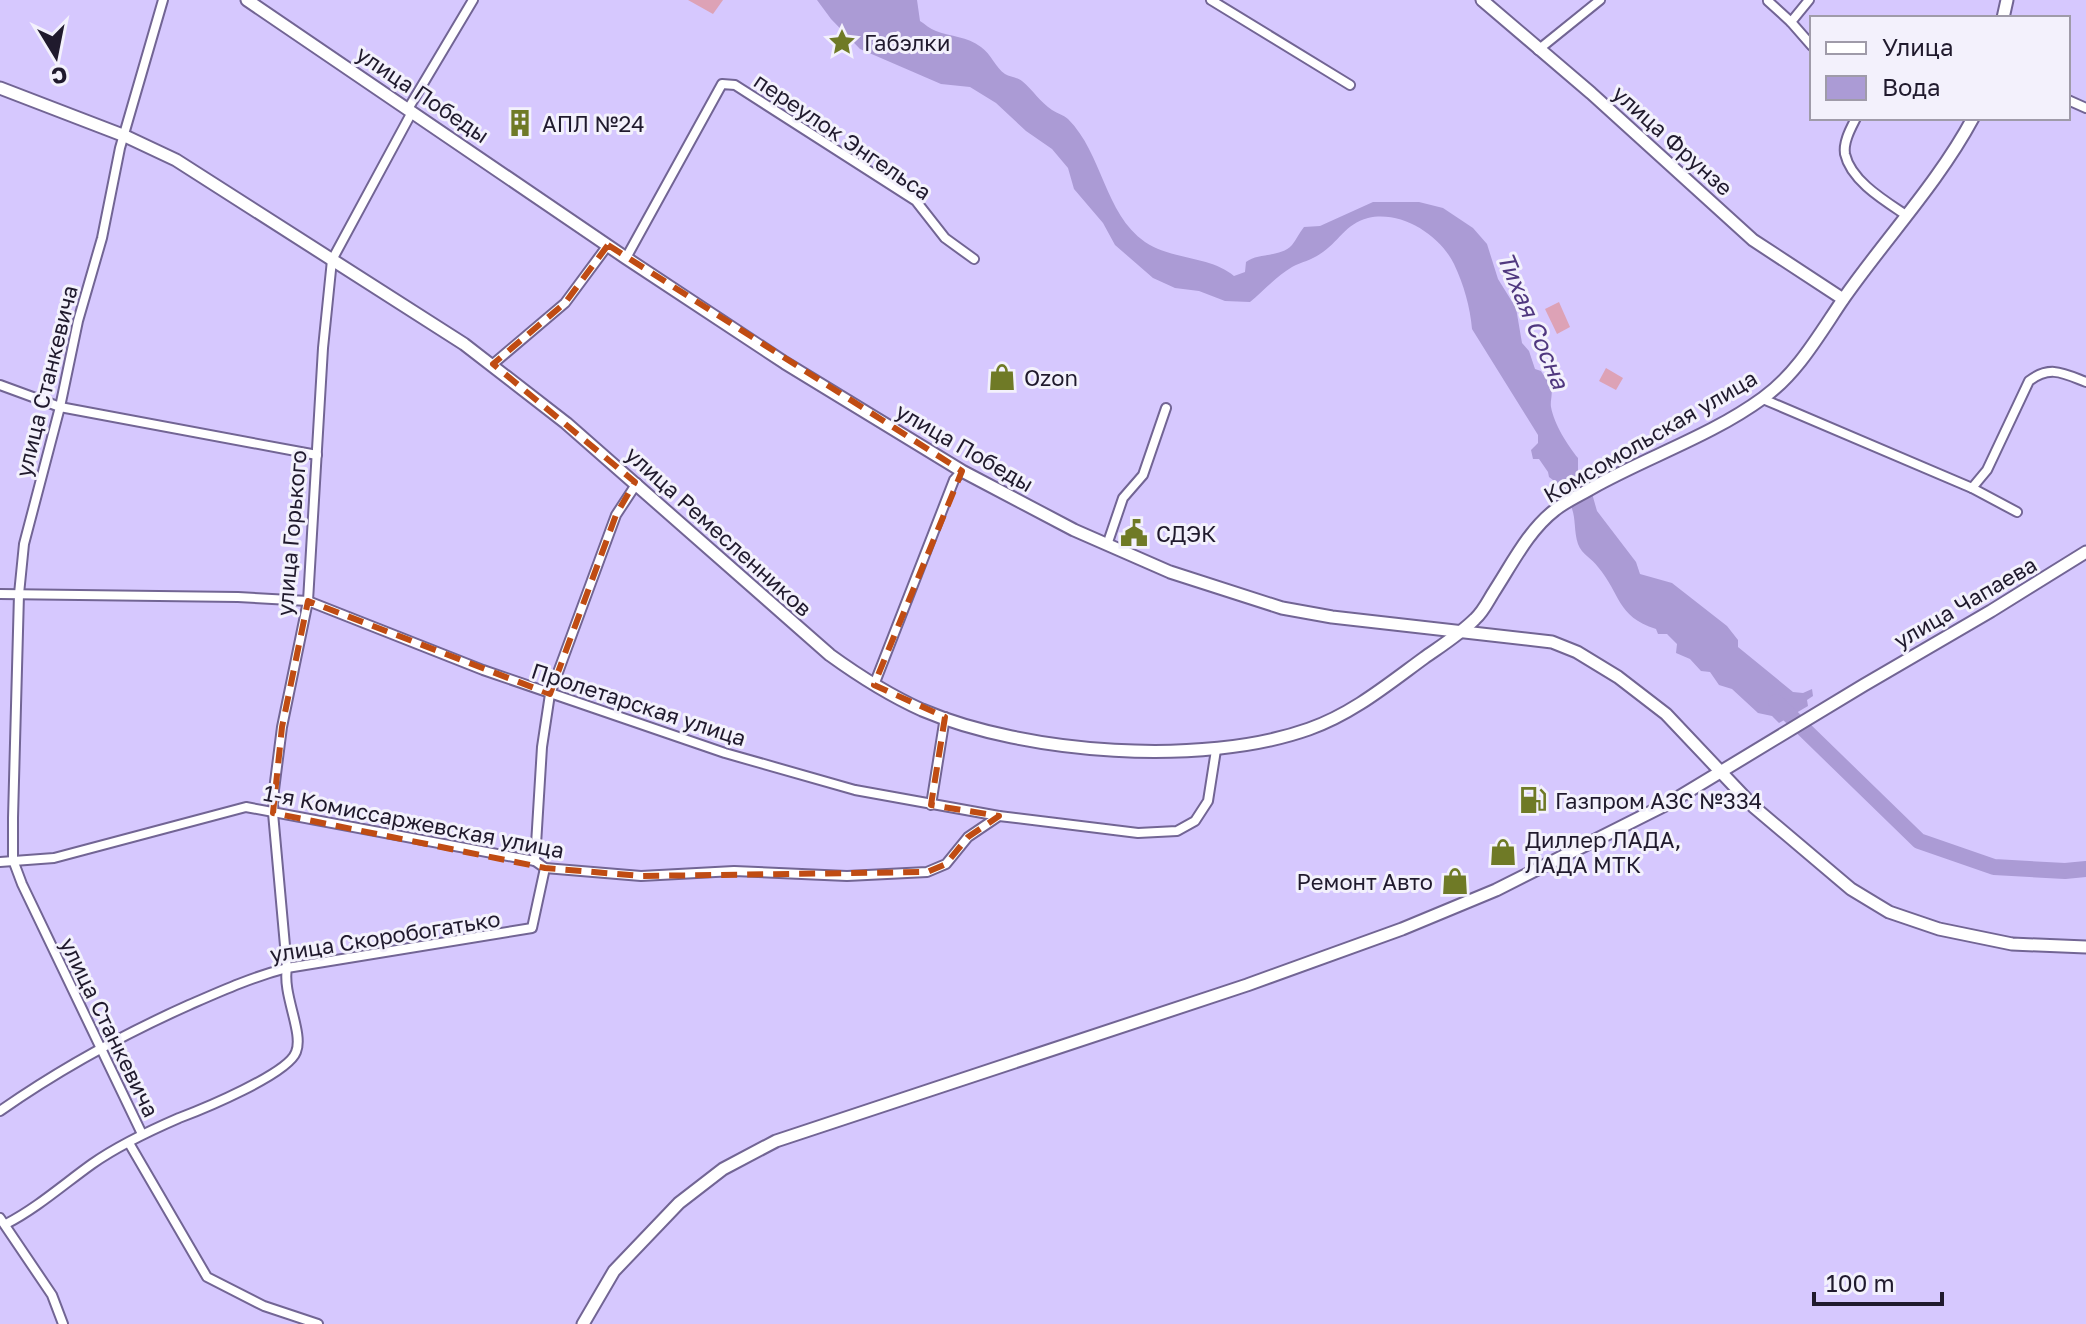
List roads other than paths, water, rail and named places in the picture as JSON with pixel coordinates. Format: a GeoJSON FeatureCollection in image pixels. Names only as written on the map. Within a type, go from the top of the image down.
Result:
{"type":"FeatureCollection","features":[{"type":"Feature","properties":{"kind":"main road","name":"улица Победы"},"geometry":{"type":"LineString","coordinates":[[247,0],[785,363],[962,471],[1107,545],[1197,581],[1282,608],[1332,617],[1552,642],[1577,652],[1618,677],[1666,714],[1754,807],[1851,889],[1889,912],[1939,929],[2012,944],[2086,947]]}},
{"type":"Feature","properties":{"kind":"main road","name":"улица Фрунзе"},"geometry":{"type":"LineString","coordinates":[[1482,0],[1591,93],[1753,240],[1843,299]]}},
{"type":"Feature","properties":{"kind":"main road","name":"улица Ремесленников"},"geometry":{"type":"LineString","coordinates":[[0,88],[125,136],[176,160],[493,364],[637,483],[830,655],[874,685],[923,710],[974,728],[1055,743],[1128,750],[1216,750],[1274,740],[1348,713],[1460,632]]}},
{"type":"Feature","properties":{"kind":"main road","name":"Комсомольская улица"},"geometry":{"type":"LineString","coordinates":[[1460,632],[1479,617],[1534,529],[1557,508],[1609,478],[1733,417],[1763,399],[1781,383],[1805,355],[1932,181],[1972,120]]}},
{"type":"Feature","properties":{"kind":"main road","name":"улица Чапаева"},"geometry":{"type":"LineString","coordinates":[[583,1324],[614,1271],[679,1203],[723,1169],[776,1141],[1247,985],[1402,929],[1496,890],[1669,803],[2086,552]]}},
{"type":"Feature","properties":{"kind":"street","name":"улица Станкевича"},"geometry":{"type":"LineString","coordinates":[[142,1134],[38,920],[13,860],[19,594],[24,544],[125,136],[163,0]]}},
{"type":"Feature","properties":{"kind":"street","name":"улица Горького"},"geometry":{"type":"LineString","coordinates":[[142,1134],[250,1086],[296,1054],[298,1042],[284,982],[287,968],[273,813],[282,727],[308,601],[323,348],[332,260],[410,110],[473,0]]}},
{"type":"Feature","properties":{"kind":"street"},"geometry":{"type":"LineString","coordinates":[[1211,0],[1350,85]]}},
{"type":"Feature","properties":{"kind":"street"},"geometry":{"type":"LineString","coordinates":[[1538,50],[1600,0]]}},
{"type":"Feature","properties":{"kind":"street"},"geometry":{"type":"LineString","coordinates":[[1791,22],[1809,0]]}},
{"type":"Feature","properties":{"kind":"street"},"geometry":{"type":"LineString","coordinates":[[1768,1],[1810,44]]}},
{"type":"Feature","properties":{"kind":"street","name":"переулок Энгельса"},"geometry":{"type":"LineString","coordinates":[[626,258],[722,84],[735,85],[916,201],[945,238],[974,259]]}},
{"type":"Feature","properties":{"kind":"street"},"geometry":{"type":"LineString","coordinates":[[1855,120],[1845,142],[1845,153],[1853,170],[1886,202],[1906,215]]}},
{"type":"Feature","properties":{"kind":"street"},"geometry":{"type":"LineString","coordinates":[[493,364],[565,303],[608,245]]}},
{"type":"Feature","properties":{"kind":"street"},"geometry":{"type":"LineString","coordinates":[[1972,488],[1987,470],[2029,381],[2042,372],[2061,373],[2086,382]]}},
{"type":"Feature","properties":{"kind":"street"},"geometry":{"type":"LineString","coordinates":[[0,385],[60,407],[317,455]]}},
{"type":"Feature","properties":{"kind":"street"},"geometry":{"type":"LineString","coordinates":[[1763,399],[1972,488],[2017,512]]}},
{"type":"Feature","properties":{"kind":"street"},"geometry":{"type":"LineString","coordinates":[[1107,545],[1123,498],[1143,475],[1166,408]]}},
{"type":"Feature","properties":{"kind":"street"},"geometry":{"type":"LineString","coordinates":[[874,685],[954,480],[962,471]]}},
{"type":"Feature","properties":{"kind":"street"},"geometry":{"type":"LineString","coordinates":[[535,861],[542,747],[550,694],[616,515],[637,483]]}},
{"type":"Feature","properties":{"kind":"street","name":"Пролетарская улица"},"geometry":{"type":"LineString","coordinates":[[0,594],[238,597],[308,601],[550,694],[725,753],[855,790],[999,816],[1138,833],[1177,831],[1195,821],[1208,801],[1216,750]]}},
{"type":"Feature","properties":{"kind":"street"},"geometry":{"type":"LineString","coordinates":[[931,805],[945,717]]}},
{"type":"Feature","properties":{"kind":"street","name":"1-я Комиссаржевская улица"},"geometry":{"type":"LineString","coordinates":[[0,862],[54,858],[246,807],[535,861],[545,868],[641,876],[734,871],[847,876],[927,872],[946,864],[968,837],[999,816]]}},
{"type":"Feature","properties":{"kind":"street","name":"улица Скоробогатько"},"geometry":{"type":"LineString","coordinates":[[0,1111],[132,1031],[254,976],[532,928],[545,868]]}},
{"type":"Feature","properties":{"kind":"street"},"geometry":{"type":"LineString","coordinates":[[63,1324],[52,1295],[3,1221],[25,1214],[95,1162],[142,1134]]}},
{"type":"Feature","properties":{"kind":"street","name":"улица Станкевича"},"geometry":{"type":"LineString","coordinates":[[129,1143],[207,1277],[264,1306],[318,1324]]}},
{"type":"Feature","properties":{"kind":"water"},"geometry":{"type":"Polygon","coordinates":[[[817,0],[917,0],[920,21],[934,30],[976,43],[1002,71],[1022,81],[1048,107],[1068,119],[1080,133],[1112,200],[1131,230],[1155,248],[1214,265],[1234,276],[1245,272],[1246,262],[1251,259],[1287,249],[1304,227],[1320,226],[1373,202],[1419,202],[1443,208],[1473,228],[1487,244],[1498,279],[1516,308],[1522,343],[1529,351],[1535,369],[1541,371],[1552,390],[1553,414],[1578,458],[1578,475],[1584,481],[1566,490],[1549,477],[1539,459],[1533,459],[1531,450],[1538,443],[1538,435],[1472,329],[1466,296],[1454,264],[1439,243],[1418,227],[1381,216],[1360,221],[1320,254],[1286,271],[1250,302],[1225,301],[1199,291],[1175,288],[1153,278],[1115,245],[1103,223],[1074,189],[1068,168],[1052,149],[1026,131],[996,103],[970,87],[941,84],[860,49],[817,0]]]}},
{"type":"Feature","properties":{"kind":"water"},"geometry":{"type":"Polygon","coordinates":[[[1591,490],[1597,511],[1636,562],[1640,574],[1672,583],[1727,626],[1738,640],[1738,647],[1793,692],[1803,693],[1812,689],[1813,696],[1807,700],[1808,706],[1779,723],[1772,716],[1758,713],[1732,689],[1719,685],[1710,672],[1701,671],[1690,659],[1676,653],[1677,644],[1667,634],[1658,634],[1656,629],[1633,618],[1596,564],[1578,544],[1569,502],[1591,490]]]}},
{"type":"Feature","properties":{"kind":"waterway","name":"Тихая Сосна"},"geometry":{"type":"LineString","coordinates":[[1776,702],[1919,841],[1994,867],[2065,871],[2086,869]]}},
{"type":"Feature","properties":{"kind":"place","name":"Габэлки"},"geometry":{"type":"Point","coordinates":[842,42]}},
{"type":"Feature","properties":{"kind":"place","name":"АПЛ №24"},"geometry":{"type":"Point","coordinates":[520,123]}},
{"type":"Feature","properties":{"kind":"place","name":"Ozon"},"geometry":{"type":"Point","coordinates":[1002,377]}},
{"type":"Feature","properties":{"kind":"place","name":"СДЭК"},"geometry":{"type":"Point","coordinates":[1134,533]}},
{"type":"Feature","properties":{"kind":"place","name":"Газпром АЗС №334"},"geometry":{"type":"Point","coordinates":[1533,800]}},
{"type":"Feature","properties":{"kind":"place","name":"Диллер ЛАДА, ЛАДА МТК"},"geometry":{"type":"Point","coordinates":[1503,852]}},
{"type":"Feature","properties":{"kind":"place","name":"Ремонт Авто"},"geometry":{"type":"Point","coordinates":[1455,881]}}]}
